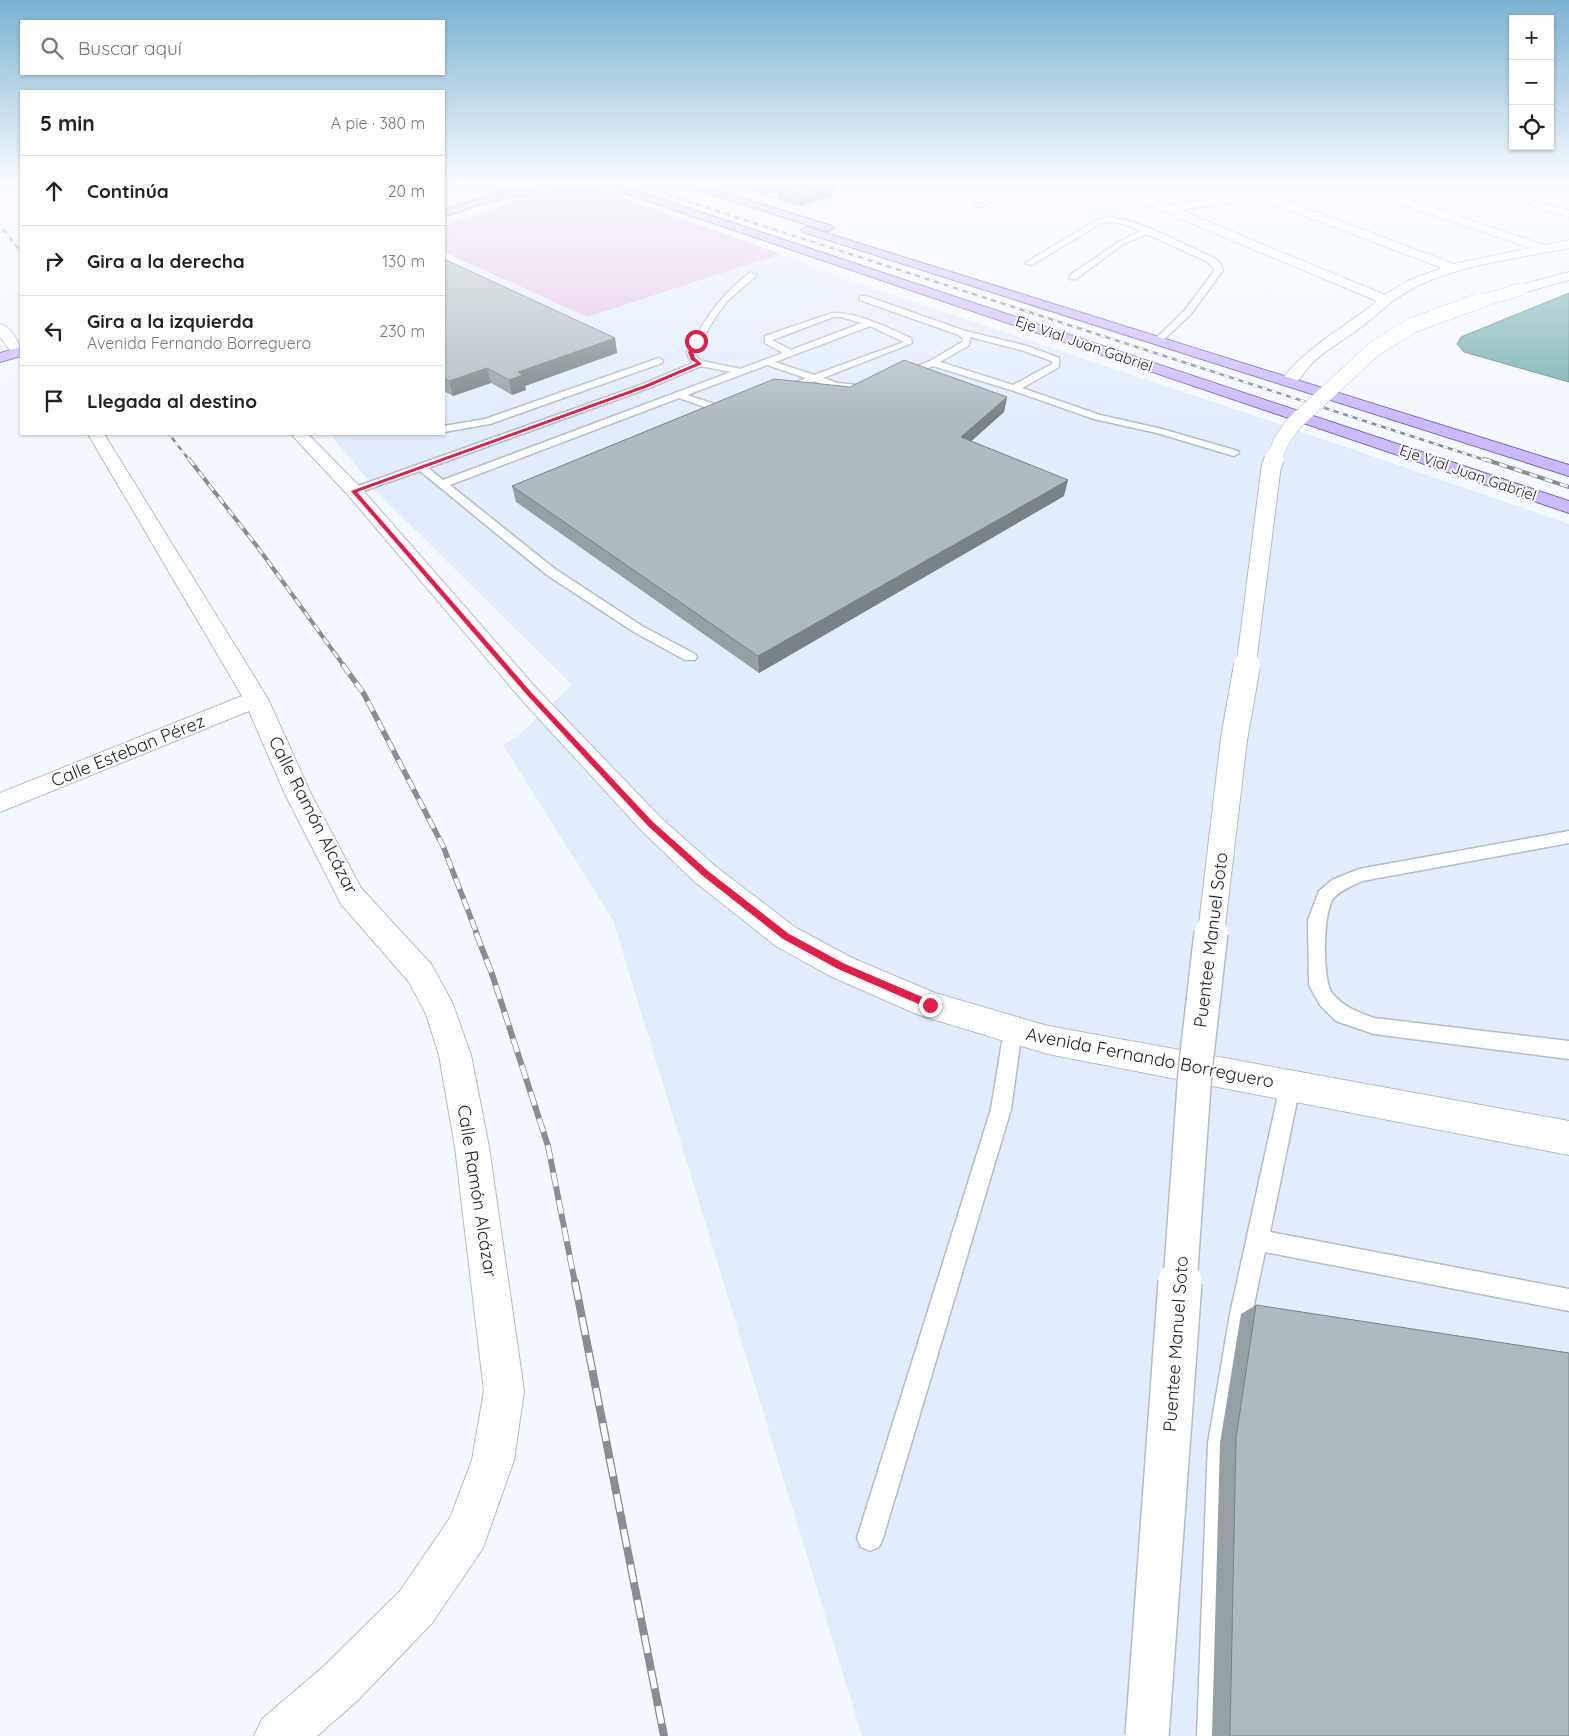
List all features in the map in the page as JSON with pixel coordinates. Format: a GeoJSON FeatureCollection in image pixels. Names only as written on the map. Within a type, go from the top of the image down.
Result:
{"type":"FeatureCollection","features":[{"type":"Feature","properties":{"kind":"main road"},"geometry":{"type":"LineString","coordinates":[[826,262],[927,297],[1000,315]]}},
{"type":"Feature","properties":{"kind":"main road","name":"Eje Vial Juan Gabriel"},"geometry":{"type":"LineString","coordinates":[[842,262],[1569,507]]}},
{"type":"Feature","properties":{"kind":"main road","name":"Eje Vial Juan Gabriel"},"geometry":{"type":"LineString","coordinates":[[918,262],[1092,320],[1569,471]]}},
{"type":"Feature","properties":{"kind":"main road"},"geometry":{"type":"LineString","coordinates":[[933,262],[1023,291],[1092,320]]}},
{"type":"Feature","properties":{"kind":"main road"},"geometry":{"type":"LineString","coordinates":[[0,358],[20,356]]}},
{"type":"Feature","properties":{"kind":"main road"},"geometry":{"type":"LineString","coordinates":[[0,372],[20,357]]}},
{"type":"Feature","properties":{"kind":"street"},"geometry":{"type":"LineString","coordinates":[[1294,262],[1386,300]]}},
{"type":"Feature","properties":{"kind":"street"},"geometry":{"type":"LineString","coordinates":[[1437,262],[1453,268]]}},
{"type":"Feature","properties":{"kind":"street"},"geometry":{"type":"LineString","coordinates":[[1288,382],[1306,360],[1364,319],[1386,300],[1412,284],[1453,268],[1480,262]]}},
{"type":"Feature","properties":{"kind":"street","name":"Puentee Manuel Soto"},"geometry":{"type":"LineString","coordinates":[[1147,1736],[1195,1072],[1234,739],[1248,657],[1271,468],[1280,442],[1296,419],[1351,373],[1378,345],[1416,323],[1569,276]]}},
{"type":"Feature","properties":{"kind":"street"},"geometry":{"type":"LineString","coordinates":[[0,328],[20,355]]}},
{"type":"Feature","properties":{"kind":"street","name":"Calle Ramón Alcázar"},"geometry":{"type":"LineString","coordinates":[[97,435],[256,699],[298,794],[338,873],[352,896],[370,919],[420,973],[441,1012],[455,1055],[473,1157],[504,1390],[494,1460],[467,1532],[416,1607],[340,1684],[279,1736]]}},
{"type":"Feature","properties":{"kind":"street","name":"Avenida Fernando Borreguero"},"geometry":{"type":"LineString","coordinates":[[300,435],[354,491],[529,694],[651,824],[706,874],[786,937],[841,967],[930,1005],[1048,1040],[1569,1138]]}},
{"type":"Feature","properties":{"kind":"street","name":"Calle Esteban Pérez"},"geometry":{"type":"LineString","coordinates":[[0,803],[256,699]]}},
{"type":"Feature","properties":{"kind":"lane"},"geometry":{"type":"LineString","coordinates":[[1073,277],[1094,262]]}},
{"type":"Feature","properties":{"kind":"lane"},"geometry":{"type":"LineString","coordinates":[[1158,340],[1188,312],[1219,270],[1213,262]]}},
{"type":"Feature","properties":{"kind":"lane"},"geometry":{"type":"LineString","coordinates":[[742,372],[700,363],[693,359],[690,352],[706,322],[727,295],[753,275]]}},
{"type":"Feature","properties":{"kind":"lane"},"geometry":{"type":"LineString","coordinates":[[863,298],[962,333],[1024,348],[1056,360],[1056,365],[1014,388]]}},
{"type":"Feature","properties":{"kind":"lane"},"geometry":{"type":"LineString","coordinates":[[774,394],[908,343],[906,338],[870,323],[849,316],[832,315],[768,338],[768,341],[790,353]]}},
{"type":"Feature","properties":{"kind":"lane"},"geometry":{"type":"LineString","coordinates":[[442,484],[870,323]]}},
{"type":"Feature","properties":{"kind":"lane"},"geometry":{"type":"LineString","coordinates":[[896,377],[933,363],[966,343],[967,339],[962,333]]}},
{"type":"Feature","properties":{"kind":"lane"},"geometry":{"type":"LineString","coordinates":[[445,430],[487,422],[659,361]]}},
{"type":"Feature","properties":{"kind":"lane"},"geometry":{"type":"LineString","coordinates":[[768,362],[836,386],[866,386]]}},
{"type":"Feature","properties":{"kind":"lane"},"geometry":{"type":"LineString","coordinates":[[354,491],[646,386],[700,363]]}},
{"type":"Feature","properties":{"kind":"lane"},"geometry":{"type":"LineString","coordinates":[[933,363],[1014,388],[1097,417],[1159,430],[1234,453]]}},
{"type":"Feature","properties":{"kind":"lane"},"geometry":{"type":"LineString","coordinates":[[678,395],[716,408],[737,408]]}},
{"type":"Feature","properties":{"kind":"lane"},"geometry":{"type":"LineString","coordinates":[[421,467],[551,572],[638,629],[690,657]]}},
{"type":"Feature","properties":{"kind":"lane"},"geometry":{"type":"LineString","coordinates":[[1569,836],[1359,875],[1338,885],[1325,896],[1317,920],[1318,984],[1326,999],[1343,1015],[1374,1026],[1569,1050]]}},
{"type":"Feature","properties":{"kind":"lane"},"geometry":{"type":"LineString","coordinates":[[870,1538],[1001,1109],[1013,1030]]}},
{"type":"Feature","properties":{"kind":"lane"},"geometry":{"type":"LineString","coordinates":[[1212,1736],[1220,1443],[1241,1314],[1290,1086]]}},
{"type":"Feature","properties":{"kind":"lane"},"geometry":{"type":"LineString","coordinates":[[1257,1240],[1569,1300]]}},
{"type":"Feature","properties":{"kind":"shaded area"},"geometry":{"type":"Polygon","coordinates":[[[466,262],[756,262],[587,317],[466,262]]]}},
{"type":"Feature","properties":{"kind":"shaded area"},"geometry":{"type":"Polygon","coordinates":[[[756,262],[802,262],[869,287],[1261,418],[1569,524],[1569,1736],[862,1736],[613,920],[503,745],[518,736],[572,685],[384,499],[331,435],[445,435],[445,270],[468,263],[587,317],[756,262]]]}},
{"type":"Feature","properties":{"kind":"water"},"geometry":{"type":"Polygon","coordinates":[[[1569,293],[1569,382],[1464,352],[1457,344],[1461,337],[1569,293]]]}},
{"type":"Feature","properties":{"kind":"building"},"geometry":{"type":"Polygon","coordinates":[[[445,262],[451,262],[615,338],[518,372],[523,375],[509,380],[487,368],[449,381],[445,379],[445,262]]]}},
{"type":"Feature","properties":{"kind":"building"},"geometry":{"type":"Polygon","coordinates":[[[904,360],[1007,397],[961,437],[1068,480],[758,656],[512,486],[774,379],[850,387],[904,360]]]}},
{"type":"Feature","properties":{"kind":"building"},"geometry":{"type":"Polygon","coordinates":[[[1256,1305],[1569,1353],[1569,1736],[1230,1736],[1236,1438],[1256,1305]]]}},
{"type":"Feature","properties":{"kind":"railway"},"geometry":{"type":"LineString","coordinates":[[875,262],[1488,461]]}},
{"type":"Feature","properties":{"kind":"railway"},"geometry":{"type":"LineString","coordinates":[[170,435],[190,461]]}},
{"type":"Feature","properties":{"kind":"railway"},"geometry":{"type":"LineString","coordinates":[[189,459],[259,549],[344,666]]}},
{"type":"Feature","properties":{"kind":"railway"},"geometry":{"type":"LineString","coordinates":[[1484,459],[1569,487]]}},
{"type":"Feature","properties":{"kind":"railway"},"geometry":{"type":"LineString","coordinates":[[343,665],[364,694],[443,846],[477,934]]}},
{"type":"Feature","properties":{"kind":"railway"},"geometry":{"type":"LineString","coordinates":[[476,933],[492,974],[548,1146],[575,1283]]}},
{"type":"Feature","properties":{"kind":"railway"},"geometry":{"type":"LineString","coordinates":[[575,1282],[664,1736]]}},
{"type":"Feature","properties":{"kind":"route"},"geometry":{"type":"LineString","coordinates":[[696,341],[690,352],[693,359],[700,363],[646,386],[354,491],[529,694],[651,824],[706,874],[786,937],[841,967],[930,1005]]}}]}
